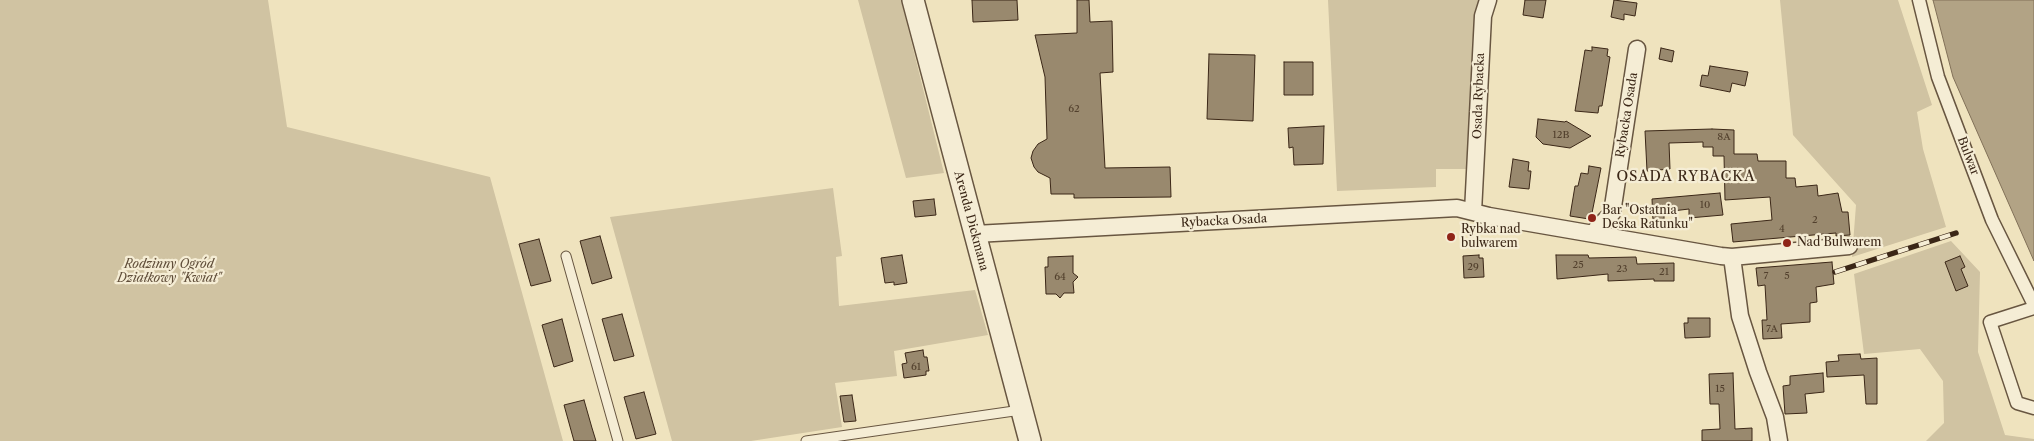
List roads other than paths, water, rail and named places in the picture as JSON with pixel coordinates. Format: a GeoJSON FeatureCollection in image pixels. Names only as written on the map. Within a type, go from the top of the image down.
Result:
{"type":"FeatureCollection","features":[{"type":"Feature","properties":{"kind":"street","name":"Arenda Dickmana"},"geometry":{"type":"LineString","coordinates":[[913,0],[1030,441]]}},
{"type":"Feature","properties":{"kind":"street","name":"Osada Rybacka"},"geometry":{"type":"LineString","coordinates":[[1473,212],[1483,16],[1488,0]]}},
{"type":"Feature","properties":{"kind":"street","name":"Bulwar"},"geometry":{"type":"LineString","coordinates":[[1919,0],[1938,78],[1992,220],[2034,306],[1990,322],[2017,403],[2034,408]]}},
{"type":"Feature","properties":{"kind":"street","name":"Rybacka Osada"},"geometry":{"type":"LineString","coordinates":[[1593,233],[1612,213],[1637,49]]}},
{"type":"Feature","properties":{"kind":"street","name":"Rybacka Osada"},"geometry":{"type":"LineString","coordinates":[[975,234],[1457,208],[1732,257],[1849,246]]}},
{"type":"Feature","properties":{"kind":"street"},"geometry":{"type":"LineString","coordinates":[[1732,257],[1740,316],[1758,372],[1776,417],[1779,441]]}},
{"type":"Feature","properties":{"kind":"lane"},"geometry":{"type":"LineString","coordinates":[[566,256],[618,441]]}},
{"type":"Feature","properties":{"kind":"lane"},"geometry":{"type":"LineString","coordinates":[[806,441],[1022,410]]}},
{"type":"Feature","properties":{"kind":"railway"},"geometry":{"type":"LineString","coordinates":[[1835,272],[1956,233]]}},
{"type":"Feature","properties":{"kind":"place","name":"Bar \"Ostatnia Deska Ratunku\""},"geometry":{"type":"Point","coordinates":[1592,218]}},
{"type":"Feature","properties":{"kind":"place","name":"Rybka nad bulwarem"},"geometry":{"type":"Point","coordinates":[1451,237]}},
{"type":"Feature","properties":{"kind":"place","name":"Nad Bulwarem"},"geometry":{"type":"Point","coordinates":[1787,243]}},
{"type":"Feature","properties":{"kind":"district","name":"OSADA RYBACKA"},"geometry":{"type":"Point","coordinates":[1686,177]}},
{"type":"Feature","properties":{"kind":"park label","name":"Rodzinny Ogród Działkowy \"Kwiat\""},"geometry":{"type":"Point","coordinates":[169,272]}}]}
